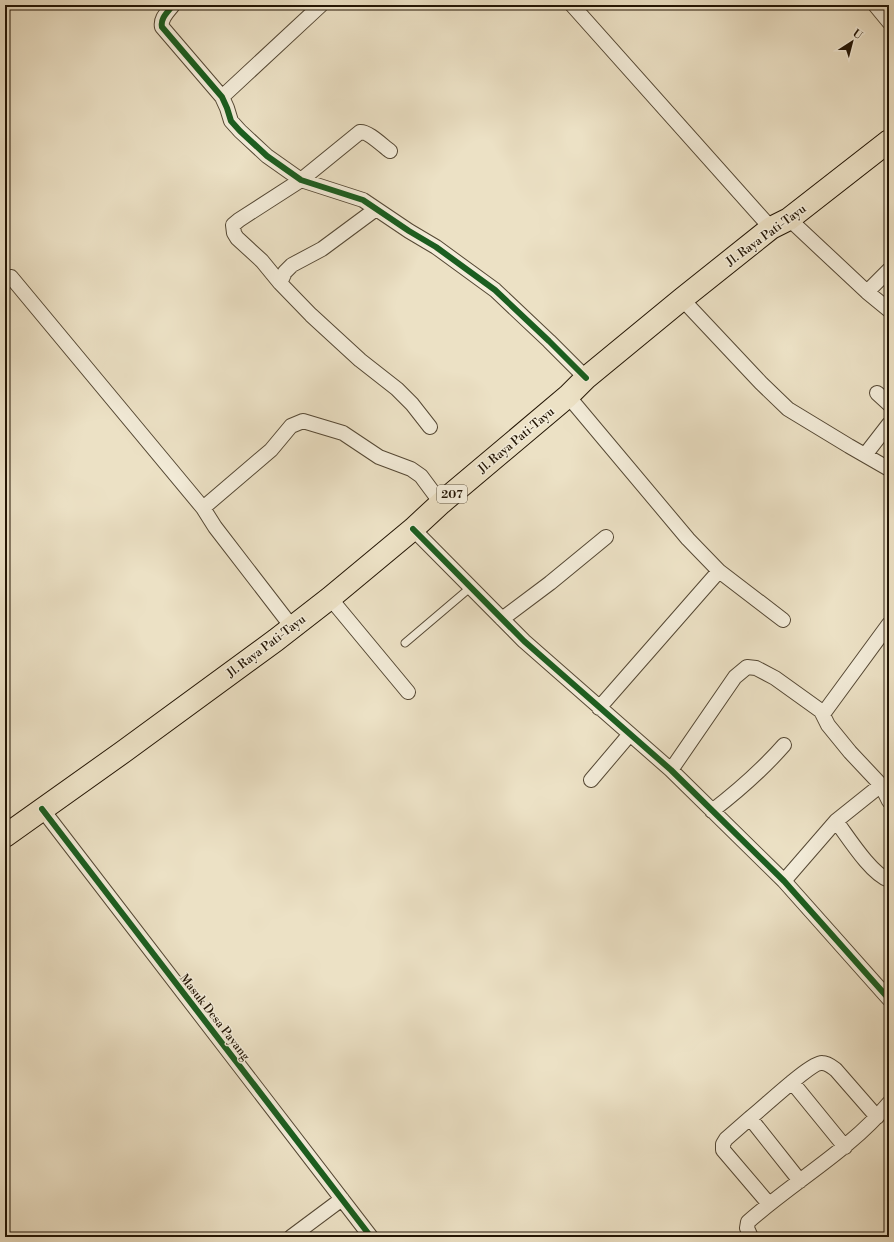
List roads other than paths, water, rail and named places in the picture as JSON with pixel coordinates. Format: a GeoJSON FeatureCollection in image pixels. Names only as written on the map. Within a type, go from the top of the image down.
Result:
{"type":"FeatureCollection","features":[{"type":"Feature","properties":{"kind":"main road","name":"Jl. Raya Pati-Tayu"},"geometry":{"type":"LineString","coordinates":[[6,833],[42,810],[123,752],[330,598],[568,396],[586,378],[682,299],[889,141]]}},
{"type":"Feature","properties":{"kind":"street"},"geometry":{"type":"LineString","coordinates":[[173,5],[163,18],[161,24],[162,27],[222,97],[228,108],[231,121],[267,156],[301,180],[363,200],[436,247],[494,290],[586,378]]}},
{"type":"Feature","properties":{"kind":"street"},"geometry":{"type":"LineString","coordinates":[[222,97],[321,5]]}},
{"type":"Feature","properties":{"kind":"street"},"geometry":{"type":"LineString","coordinates":[[572,5],[780,224],[889,310]]}},
{"type":"Feature","properties":{"kind":"street"},"geometry":{"type":"LineString","coordinates":[[875,5],[889,22]]}},
{"type":"Feature","properties":{"kind":"street"},"geometry":{"type":"LineString","coordinates":[[390,151],[367,133],[362,131],[360,132],[301,180],[239,220],[233,225],[234,233],[237,238],[262,261],[280,283],[311,315],[360,360],[397,389],[412,404],[430,427]]}},
{"type":"Feature","properties":{"kind":"street"},"geometry":{"type":"LineString","coordinates":[[280,283],[285,272],[292,265],[322,249],[376,209]]}},
{"type":"Feature","properties":{"kind":"street"},"geometry":{"type":"LineString","coordinates":[[867,292],[889,270]]}},
{"type":"Feature","properties":{"kind":"street"},"geometry":{"type":"LineString","coordinates":[[11,277],[203,508],[215,527],[292,627]]}},
{"type":"Feature","properties":{"kind":"street"},"geometry":{"type":"LineString","coordinates":[[682,299],[761,383],[788,409],[889,469]]}},
{"type":"Feature","properties":{"kind":"street"},"geometry":{"type":"LineString","coordinates":[[877,392],[889,404]]}},
{"type":"Feature","properties":{"kind":"street"},"geometry":{"type":"LineString","coordinates":[[568,396],[688,539],[719,571],[783,620]]}},
{"type":"Feature","properties":{"kind":"street"},"geometry":{"type":"LineString","coordinates":[[203,508],[271,450],[291,426],[303,421],[342,433],[375,455],[411,469],[421,476],[441,503]]}},
{"type":"Feature","properties":{"kind":"street"},"geometry":{"type":"LineString","coordinates":[[865,455],[889,424]]}},
{"type":"Feature","properties":{"kind":"street"},"geometry":{"type":"LineString","coordinates":[[413,529],[524,641],[671,770],[784,880],[889,999]]}},
{"type":"Feature","properties":{"kind":"street"},"geometry":{"type":"LineString","coordinates":[[502,619],[550,584],[606,537]]}},
{"type":"Feature","properties":{"kind":"street"},"geometry":{"type":"LineString","coordinates":[[599,708],[719,571]]}},
{"type":"Feature","properties":{"kind":"street"},"geometry":{"type":"LineString","coordinates":[[330,598],[408,692]]}},
{"type":"Feature","properties":{"kind":"street"},"geometry":{"type":"LineString","coordinates":[[822,714],[889,624]]}},
{"type":"Feature","properties":{"kind":"street"},"geometry":{"type":"LineString","coordinates":[[671,770],[735,677],[747,667],[756,668],[775,678],[822,714],[828,726],[881,785],[889,801]]}},
{"type":"Feature","properties":{"kind":"street"},"geometry":{"type":"LineString","coordinates":[[592,780],[630,734]]}},
{"type":"Feature","properties":{"kind":"street"},"geometry":{"type":"LineString","coordinates":[[712,811],[751,780],[764,768],[784,745]]}},
{"type":"Feature","properties":{"kind":"street"},"geometry":{"type":"LineString","coordinates":[[784,880],[836,821],[881,785]]}},
{"type":"Feature","properties":{"kind":"street","name":"Masuk Desa Payang"},"geometry":{"type":"LineString","coordinates":[[42,810],[371,1237]]}},
{"type":"Feature","properties":{"kind":"street"},"geometry":{"type":"LineString","coordinates":[[836,821],[874,870],[881,877],[889,880]]}},
{"type":"Feature","properties":{"kind":"street"},"geometry":{"type":"LineString","coordinates":[[769,1204],[723,1150],[723,1144],[726,1139],[792,1082],[816,1064],[823,1062],[836,1070],[878,1117]]}},
{"type":"Feature","properties":{"kind":"street"},"geometry":{"type":"LineString","coordinates":[[792,1082],[845,1147]]}},
{"type":"Feature","properties":{"kind":"street"},"geometry":{"type":"LineString","coordinates":[[751,1237],[747,1228],[748,1222],[769,1204],[845,1147],[878,1117],[889,1103]]}},
{"type":"Feature","properties":{"kind":"street"},"geometry":{"type":"LineString","coordinates":[[750,1118],[800,1181]]}},
{"type":"Feature","properties":{"kind":"street"},"geometry":{"type":"LineString","coordinates":[[291,1237],[342,1199]]}},
{"type":"Feature","properties":{"kind":"lane"},"geometry":{"type":"LineString","coordinates":[[405,643],[471,587]]}}]}
